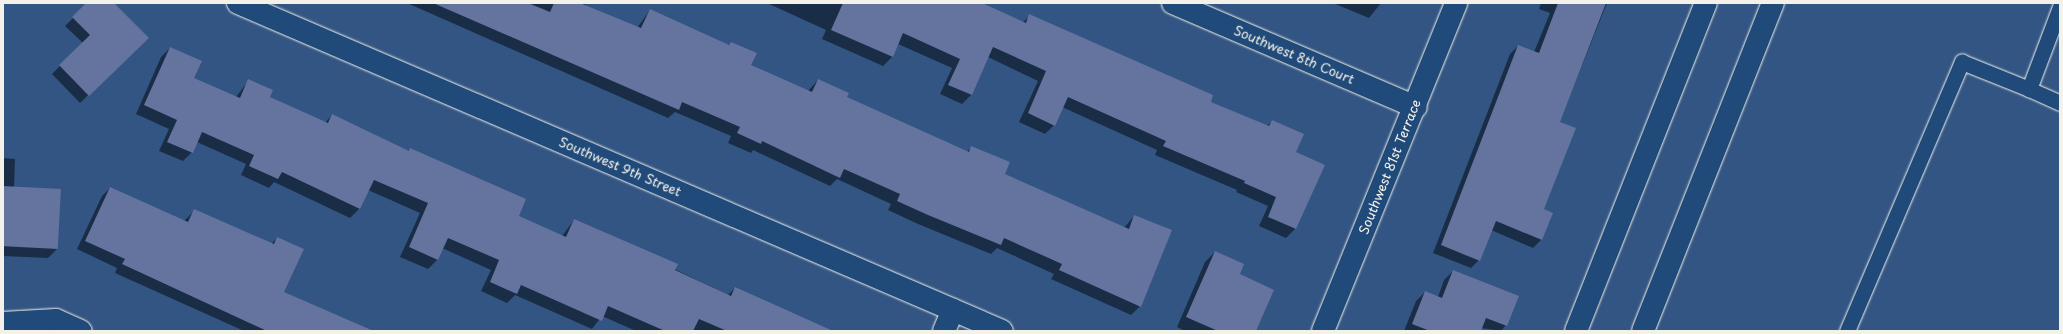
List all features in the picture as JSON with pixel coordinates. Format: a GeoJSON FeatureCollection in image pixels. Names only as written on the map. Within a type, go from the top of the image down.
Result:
{"type":"FeatureCollection","features":[{"type":"Feature","properties":{"kind":"street","name":"Southwest 9th Street"},"geometry":{"type":"LineString","coordinates":[[238,3],[1002,331]]}},
{"type":"Feature","properties":{"kind":"street","name":"Southwest 8th Court"},"geometry":{"type":"LineString","coordinates":[[1173,3],[1416,107]]}},
{"type":"Feature","properties":{"kind":"street","name":"Southwest 81st Terrace"},"geometry":{"type":"LineString","coordinates":[[1323,331],[1416,107],[1456,3]]}},
{"type":"Feature","properties":{"kind":"street"},"geometry":{"type":"LineString","coordinates":[[1576,331],[1706,3]]}},
{"type":"Feature","properties":{"kind":"street"},"geometry":{"type":"LineString","coordinates":[[1643,331],[1773,3]]}},
{"type":"Feature","properties":{"kind":"street"},"geometry":{"type":"LineString","coordinates":[[944,331],[952,310]]}},
{"type":"Feature","properties":{"kind":"street"},"geometry":{"type":"LineString","coordinates":[[3,323],[56,320],[81,331]]}},
{"type":"Feature","properties":{"kind":"lane"},"geometry":{"type":"LineString","coordinates":[[2029,89],[2060,7]]}},
{"type":"Feature","properties":{"kind":"lane"},"geometry":{"type":"LineString","coordinates":[[1847,331],[1962,62],[2060,103]]}},
{"type":"Feature","properties":{"kind":"building"},"geometry":{"type":"Polygon","coordinates":[[[86,3],[114,3],[149,38],[89,96],[59,65],[90,35],[72,17],[86,3]]]}},
{"type":"Feature","properties":{"kind":"building"},"geometry":{"type":"Polygon","coordinates":[[[433,3],[528,3],[550,12],[554,3],[580,3],[641,28],[650,9],[729,45],[731,42],[757,53],[751,65],[812,92],[818,79],[849,93],[847,97],[969,152],[971,146],[1010,162],[1005,174],[1129,229],[1134,215],[1172,230],[1141,307],[1059,270],[1062,264],[1004,238],[1001,245],[897,201],[900,194],[844,169],[840,178],[762,141],[761,144],[737,133],[740,127],[682,102],[679,110],[433,3]]]}},
{"type":"Feature","properties":{"kind":"building"},"geometry":{"type":"Polygon","coordinates":[[[843,3],[982,3],[1026,23],[1029,14],[1213,95],[1211,102],[1269,126],[1272,120],[1304,134],[1296,152],[1325,165],[1296,229],[1268,217],[1276,197],[1244,183],[1245,181],[1163,146],[1166,141],[1068,97],[1055,126],[1028,113],[1046,71],[993,47],[972,95],[948,85],[960,59],[903,33],[893,57],[831,30],[843,3]]]}},
{"type":"Feature","properties":{"kind":"building"},"geometry":{"type":"Polygon","coordinates":[[[1558,3],[1606,3],[1560,122],[1576,128],[1544,209],[1553,213],[1542,240],[1496,221],[1480,261],[1441,245],[1518,45],[1539,53],[1558,3]]]}},
{"type":"Feature","properties":{"kind":"building"},"geometry":{"type":"Polygon","coordinates":[[[170,47],[202,61],[194,78],[240,98],[248,79],[273,90],[270,97],[328,123],[332,114],[409,151],[410,148],[526,199],[519,216],[566,237],[574,219],[678,264],[675,270],[731,296],[735,287],[833,331],[727,331],[699,319],[693,331],[665,331],[608,306],[602,321],[521,285],[517,294],[490,282],[499,260],[448,238],[438,260],[409,247],[428,203],[374,180],[360,209],[282,172],[278,179],[249,166],[254,155],[202,132],[193,153],[167,142],[177,120],[144,105],[170,47]]]}},
{"type":"Feature","properties":{"kind":"building"},"geometry":{"type":"Polygon","coordinates":[[[3,186],[61,189],[58,249],[3,246],[3,186]]]}},
{"type":"Feature","properties":{"kind":"building"},"geometry":{"type":"Polygon","coordinates":[[[110,187],[188,222],[194,209],[274,244],[277,237],[304,249],[284,292],[374,331],[267,331],[122,264],[125,259],[85,241],[110,187]]]}},
{"type":"Feature","properties":{"kind":"building"},"geometry":{"type":"Polygon","coordinates":[[[1215,251],[1244,264],[1240,274],[1274,290],[1256,331],[1218,331],[1186,317],[1215,251]]]}},
{"type":"Feature","properties":{"kind":"building"},"geometry":{"type":"Polygon","coordinates":[[[1453,270],[1519,296],[1507,326],[1486,318],[1481,331],[1430,331],[1412,324],[1425,291],[1442,298],[1453,270]]]}}]}
